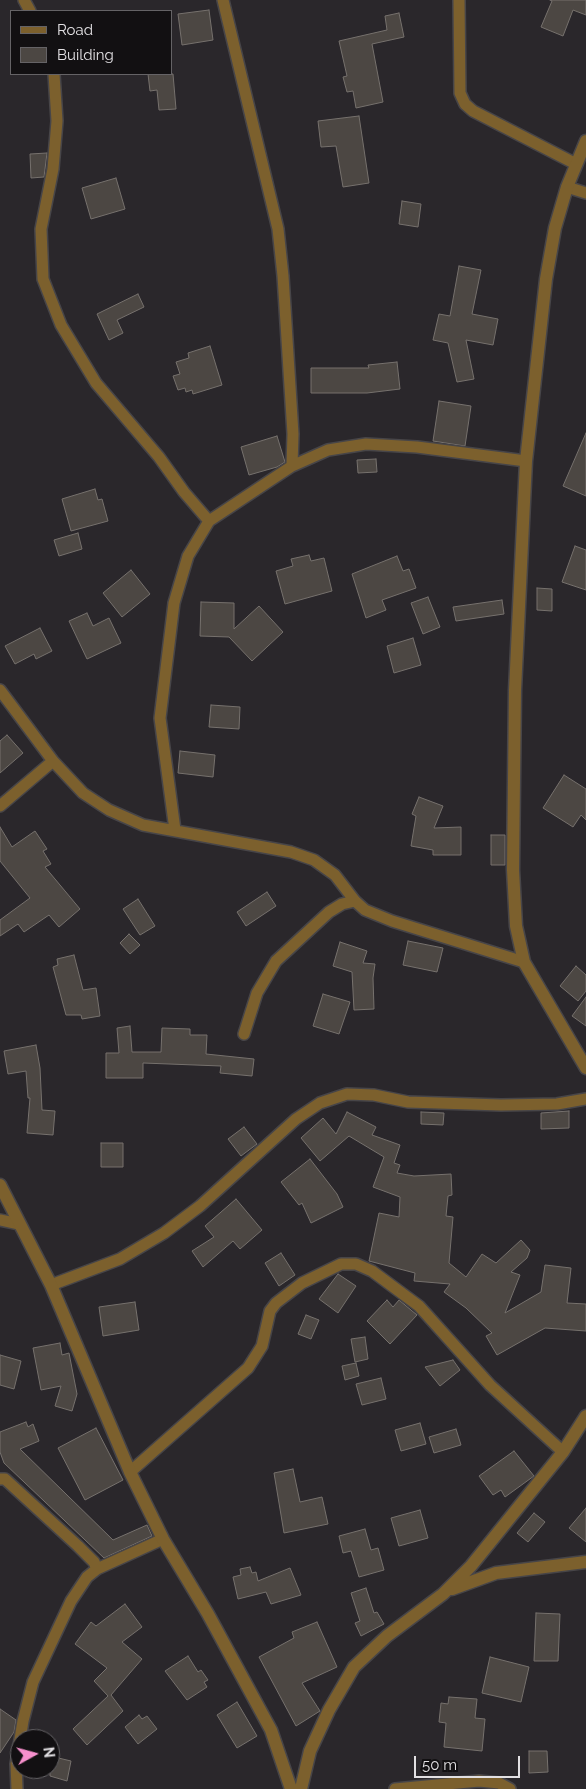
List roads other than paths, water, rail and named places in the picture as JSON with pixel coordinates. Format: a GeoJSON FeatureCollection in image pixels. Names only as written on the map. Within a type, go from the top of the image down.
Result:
{"type":"FeatureCollection","features":[{"type":"Feature","properties":{"kind":"street"},"geometry":{"type":"LineString","coordinates":[[222,0],[278,229],[283,276],[293,434],[292,466]]}},
{"type":"Feature","properties":{"kind":"street"},"geometry":{"type":"LineString","coordinates":[[459,0],[460,93],[466,104],[473,112],[576,164]]}},
{"type":"Feature","properties":{"kind":"street"},"geometry":{"type":"LineString","coordinates":[[54,75],[57,121],[53,169],[41,229],[44,279],[61,325],[96,383],[159,456],[184,492],[209,521]]}},
{"type":"Feature","properties":{"kind":"street"},"geometry":{"type":"LineString","coordinates":[[586,141],[567,187],[555,228],[546,279],[526,461],[516,690],[513,861],[516,926],[524,962],[586,1068]]}},
{"type":"Feature","properties":{"kind":"street"},"geometry":{"type":"LineString","coordinates":[[567,187],[586,193]]}},
{"type":"Feature","properties":{"kind":"street"},"geometry":{"type":"LineString","coordinates":[[175,830],[160,718],[174,603],[188,556],[209,521],[292,466],[328,450],[366,444],[417,447],[526,461]]}},
{"type":"Feature","properties":{"kind":"street"},"geometry":{"type":"LineString","coordinates":[[0,690],[53,761],[82,793],[108,810],[143,825],[291,852],[314,860],[335,875],[355,901],[365,910],[392,921],[524,962]]}},
{"type":"Feature","properties":{"kind":"street"},"geometry":{"type":"LineString","coordinates":[[0,806],[53,761]]}},
{"type":"Feature","properties":{"kind":"street"},"geometry":{"type":"LineString","coordinates":[[244,1034],[256,993],[276,961],[329,912],[342,904],[355,901]]}},
{"type":"Feature","properties":{"kind":"street"},"geometry":{"type":"LineString","coordinates":[[51,1285],[120,1259],[164,1233],[200,1206],[296,1119],[320,1103],[347,1094],[374,1095],[408,1102],[501,1105],[557,1104],[586,1099]]}},
{"type":"Feature","properties":{"kind":"street"},"geometry":{"type":"LineString","coordinates":[[0,1185],[51,1285],[130,1472],[163,1539],[208,1614],[271,1730],[292,1789]]}},
{"type":"Feature","properties":{"kind":"street"},"geometry":{"type":"LineString","coordinates":[[0,1220],[19,1224]]}},
{"type":"Feature","properties":{"kind":"street"},"geometry":{"type":"LineString","coordinates":[[130,1472],[248,1368],[262,1346],[270,1311],[276,1303],[302,1282],[341,1264],[356,1264],[372,1270],[419,1306],[490,1386],[563,1452]]}},
{"type":"Feature","properties":{"kind":"street"},"geometry":{"type":"LineString","coordinates":[[300,1789],[310,1751],[329,1710],[354,1667],[387,1636],[443,1594],[471,1566],[563,1452],[586,1416]]}},
{"type":"Feature","properties":{"kind":"street"},"geometry":{"type":"LineString","coordinates":[[0,1479],[5,1479],[78,1546],[94,1562],[97,1569]]}},
{"type":"Feature","properties":{"kind":"street"},"geometry":{"type":"LineString","coordinates":[[17,1789],[16,1764],[22,1721],[33,1682],[71,1601],[87,1577],[97,1569],[163,1539]]}},
{"type":"Feature","properties":{"kind":"street"},"geometry":{"type":"LineString","coordinates":[[443,1594],[466,1583],[496,1574],[586,1562]]}},
{"type":"Feature","properties":{"kind":"street"},"geometry":{"type":"LineString","coordinates":[[395,1789],[479,1781],[499,1783],[510,1789]]}}]}
